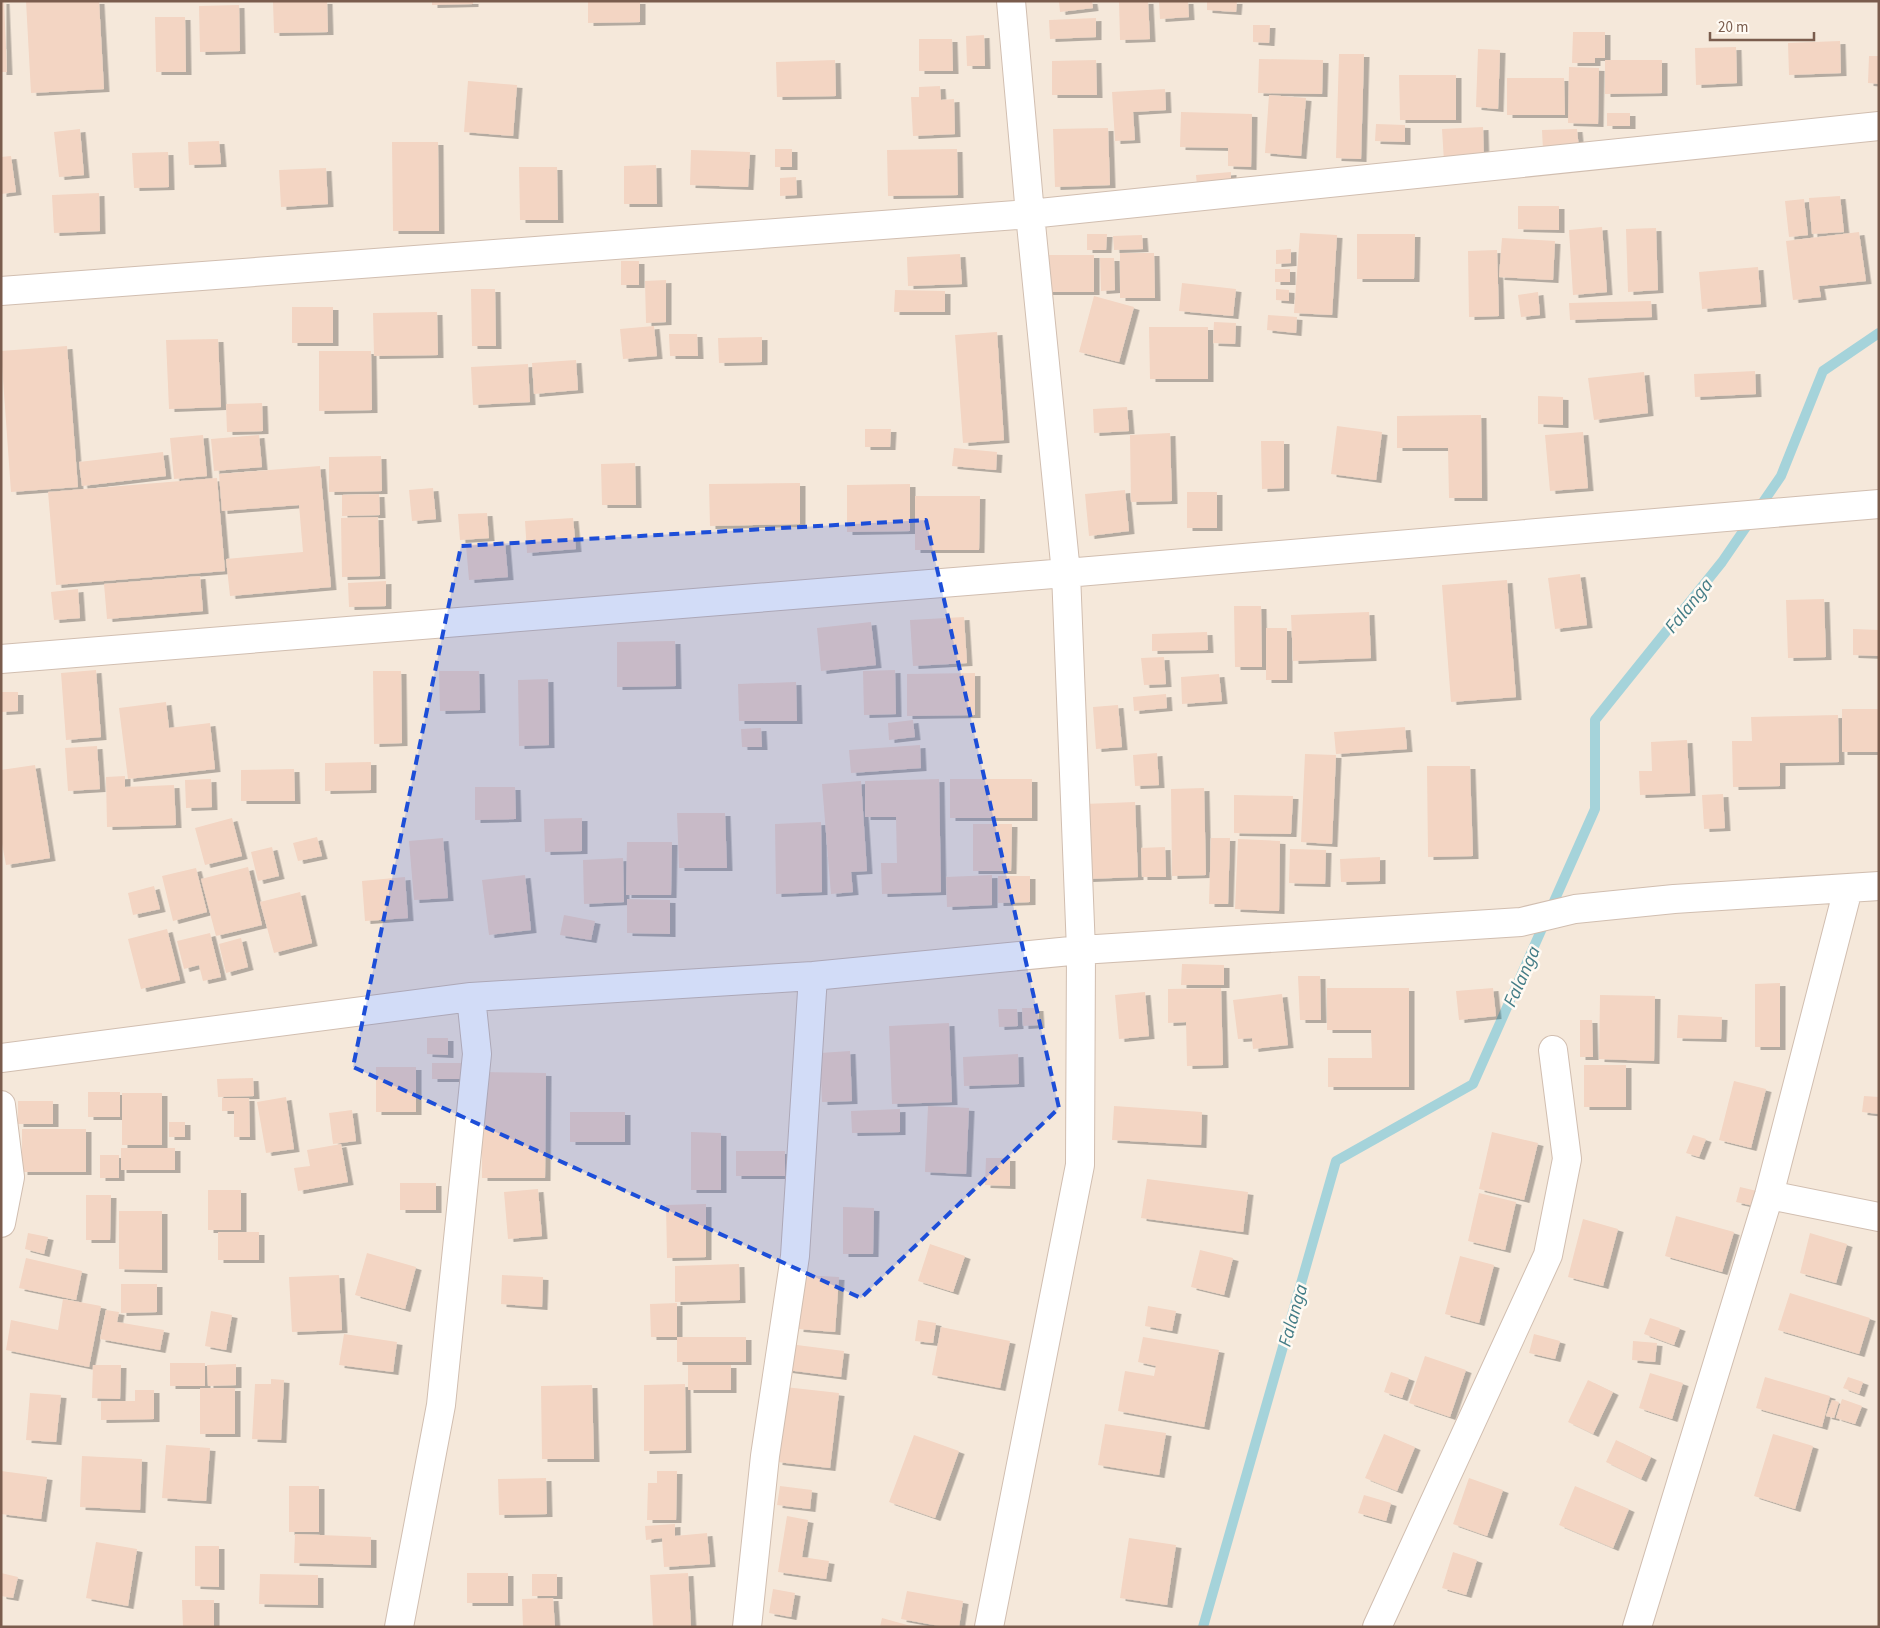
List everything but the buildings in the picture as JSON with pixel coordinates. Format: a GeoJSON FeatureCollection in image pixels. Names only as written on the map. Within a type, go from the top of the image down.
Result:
{"type":"FeatureCollection","features":[{"type":"Feature","properties":{"kind":"street"},"geometry":{"type":"LineString","coordinates":[[989,1627],[1080,1165],[1081,950],[1066,573],[1011,1]]}},
{"type":"Feature","properties":{"kind":"street"},"geometry":{"type":"LineString","coordinates":[[1,291],[1030,214],[1879,126]]}},
{"type":"Feature","properties":{"kind":"street"},"geometry":{"type":"LineString","coordinates":[[1,659],[1066,573],[1879,504]]}},
{"type":"Feature","properties":{"kind":"street"},"geometry":{"type":"LineString","coordinates":[[1,1058],[471,997],[813,976],[1081,950],[1521,922],[1575,909],[1674,899],[1879,886]]}},
{"type":"Feature","properties":{"kind":"street"},"geometry":{"type":"LineString","coordinates":[[1636,1627],[1769,1195],[1848,889]]}},
{"type":"Feature","properties":{"kind":"street"},"geometry":{"type":"LineString","coordinates":[[747,1627],[765,1456],[795,1256],[813,976]]}},
{"type":"Feature","properties":{"kind":"street"},"geometry":{"type":"LineString","coordinates":[[400,1627],[441,1405],[477,1054],[471,997]]}},
{"type":"Feature","properties":{"kind":"street"},"geometry":{"type":"LineString","coordinates":[[1377,1627],[1548,1255],[1567,1159],[1552,1050]]}},
{"type":"Feature","properties":{"kind":"street"},"geometry":{"type":"LineString","coordinates":[[1,1105],[10,1177],[1,1223]]}},
{"type":"Feature","properties":{"kind":"street"},"geometry":{"type":"LineString","coordinates":[[1769,1195],[1879,1217]]}},
{"type":"Feature","properties":{"kind":"highlighted area"},"geometry":{"type":"Polygon","coordinates":[[[926,520],[1059,1108],[861,1298],[353,1067],[461,546],[926,520]]]}},
{"type":"Feature","properties":{"kind":"shaded area"},"geometry":{"type":"Polygon","coordinates":[[[1,1],[1879,1],[1879,1627],[1,1627],[1,1]]]}},
{"type":"Feature","properties":{"kind":"waterway","name":"Falanga"},"geometry":{"type":"LineString","coordinates":[[1203,1627],[1336,1161],[1473,1084],[1595,809],[1595,720],[1722,562],[1781,476],[1823,371],[1879,333]]}}]}
